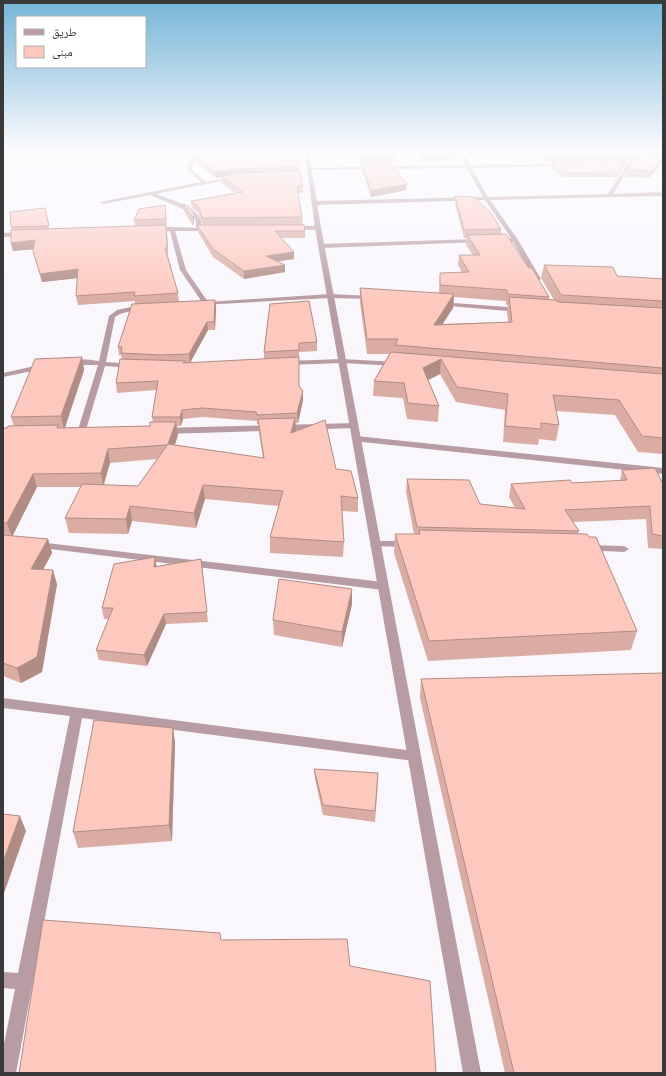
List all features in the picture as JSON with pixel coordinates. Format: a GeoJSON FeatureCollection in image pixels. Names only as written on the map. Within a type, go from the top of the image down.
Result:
{"type":"FeatureCollection","features":[{"type":"Feature","properties":{"kind":"street"},"geometry":{"type":"LineString","coordinates":[[171,202],[192,211],[199,221],[198,229]]}},
{"type":"Feature","properties":{"kind":"street"},"geometry":{"type":"LineString","coordinates":[[348,202],[314,203],[472,1073]]}},
{"type":"Feature","properties":{"kind":"street"},"geometry":{"type":"LineString","coordinates":[[488,202],[515,240],[542,288]]}},
{"type":"Feature","properties":{"kind":"street"},"geometry":{"type":"LineString","coordinates":[[286,228],[318,228]]}},
{"type":"Feature","properties":{"kind":"street"},"geometry":{"type":"LineString","coordinates":[[172,229],[183,270],[206,303]]}},
{"type":"Feature","properties":{"kind":"street"},"geometry":{"type":"LineString","coordinates":[[149,230],[214,229]]}},
{"type":"Feature","properties":{"kind":"street"},"geometry":{"type":"LineString","coordinates":[[3,236],[34,234]]}},
{"type":"Feature","properties":{"kind":"street"},"geometry":{"type":"LineString","coordinates":[[492,241],[515,240]]}},
{"type":"Feature","properties":{"kind":"street"},"geometry":{"type":"LineString","coordinates":[[321,246],[484,241]]}},
{"type":"Feature","properties":{"kind":"street"},"geometry":{"type":"LineString","coordinates":[[198,304],[330,296],[376,298]]}},
{"type":"Feature","properties":{"kind":"street"},"geometry":{"type":"LineString","coordinates":[[431,303],[524,310]]}},
{"type":"Feature","properties":{"kind":"street"},"geometry":{"type":"LineString","coordinates":[[81,433],[102,364],[112,316],[117,312],[126,309],[150,307]]}},
{"type":"Feature","properties":{"kind":"street"},"geometry":{"type":"LineString","coordinates":[[279,363],[342,361],[409,365]]}},
{"type":"Feature","properties":{"kind":"street"},"geometry":{"type":"LineString","coordinates":[[3,374],[57,364],[83,362],[140,366]]}},
{"type":"Feature","properties":{"kind":"street"},"geometry":{"type":"LineString","coordinates":[[159,431],[354,426]]}},
{"type":"Feature","properties":{"kind":"street"},"geometry":{"type":"LineString","coordinates":[[356,439],[663,471]]}},
{"type":"Feature","properties":{"kind":"street"},"geometry":{"type":"LineString","coordinates":[[27,544],[383,586]]}},
{"type":"Feature","properties":{"kind":"street"},"geometry":{"type":"LineString","coordinates":[[375,544],[414,544]]}},
{"type":"Feature","properties":{"kind":"street"},"geometry":{"type":"LineString","coordinates":[[577,548],[624,549]]}},
{"type":"Feature","properties":{"kind":"street"},"geometry":{"type":"LineString","coordinates":[[3,703],[414,756]]}},
{"type":"Feature","properties":{"kind":"street"},"geometry":{"type":"LineString","coordinates":[[7,1073],[77,712]]}},
{"type":"Feature","properties":{"kind":"street"},"geometry":{"type":"LineString","coordinates":[[3,980],[24,982]]}},
{"type":"Feature","properties":{"kind":"building"},"geometry":{"type":"Polygon","coordinates":[[[193,202],[300,202],[302,217],[203,218],[198,206],[193,202]]]}},
{"type":"Feature","properties":{"kind":"building"},"geometry":{"type":"Polygon","coordinates":[[[457,202],[480,202],[491,213],[501,229],[464,230],[457,202]]]}},
{"type":"Feature","properties":{"kind":"building"},"geometry":{"type":"Polygon","coordinates":[[[183,204],[188,206],[194,214],[193,218],[183,204]]]}},
{"type":"Feature","properties":{"kind":"building"},"geometry":{"type":"Polygon","coordinates":[[[165,205],[166,219],[134,220],[139,209],[165,205]]]}},
{"type":"Feature","properties":{"kind":"building"},"geometry":{"type":"Polygon","coordinates":[[[45,208],[49,226],[11,227],[10,212],[45,208]]]}},
{"type":"Feature","properties":{"kind":"building"},"geometry":{"type":"Polygon","coordinates":[[[166,225],[167,248],[165,248],[178,293],[134,296],[135,292],[76,296],[78,269],[40,274],[33,251],[35,240],[11,243],[11,230],[166,225]]]}},
{"type":"Feature","properties":{"kind":"building"},"geometry":{"type":"Polygon","coordinates":[[[197,225],[304,225],[305,231],[275,231],[294,252],[266,256],[285,265],[244,271],[213,249],[197,225]]]}},
{"type":"Feature","properties":{"kind":"building"},"geometry":{"type":"Polygon","coordinates":[[[506,234],[528,267],[532,268],[549,297],[507,294],[507,290],[440,285],[440,273],[469,272],[459,255],[480,255],[467,235],[506,234]]]}},
{"type":"Feature","properties":{"kind":"building"},"geometry":{"type":"Polygon","coordinates":[[[544,265],[613,267],[617,276],[663,279],[663,301],[561,295],[544,265]]]}},
{"type":"Feature","properties":{"kind":"building"},"geometry":{"type":"Polygon","coordinates":[[[360,288],[454,294],[434,325],[512,322],[509,297],[555,300],[559,302],[663,308],[663,368],[395,345],[398,339],[367,339],[360,288]]]}},
{"type":"Feature","properties":{"kind":"building"},"geometry":{"type":"Polygon","coordinates":[[[215,300],[214,322],[207,322],[189,354],[161,355],[121,353],[122,347],[118,347],[132,304],[215,300]]]}},
{"type":"Feature","properties":{"kind":"building"},"geometry":{"type":"Polygon","coordinates":[[[309,301],[317,342],[299,343],[299,350],[264,352],[270,304],[309,301]]]}},
{"type":"Feature","properties":{"kind":"building"},"geometry":{"type":"Polygon","coordinates":[[[391,352],[663,374],[663,438],[642,436],[619,400],[553,395],[559,425],[541,423],[541,429],[505,426],[508,394],[457,387],[441,359],[423,368],[439,406],[408,403],[404,383],[374,381],[391,352]]]}},
{"type":"Feature","properties":{"kind":"building"},"geometry":{"type":"Polygon","coordinates":[[[82,357],[61,416],[11,417],[35,359],[82,357]]]}},
{"type":"Feature","properties":{"kind":"building"},"geometry":{"type":"Polygon","coordinates":[[[299,357],[299,386],[303,391],[297,413],[257,415],[256,412],[202,408],[182,410],[180,417],[152,417],[158,381],[116,383],[120,359],[185,361],[183,363],[299,357]]]}},
{"type":"Feature","properties":{"kind":"building"},"geometry":{"type":"Polygon","coordinates":[[[295,418],[291,433],[325,420],[336,469],[351,471],[358,498],[341,496],[344,542],[270,537],[283,491],[203,485],[194,513],[130,506],[126,519],[65,518],[82,484],[138,486],[168,444],[264,458],[258,419],[295,418]]]}},
{"type":"Feature","properties":{"kind":"building"},"geometry":{"type":"Polygon","coordinates":[[[150,422],[176,422],[167,445],[108,449],[101,473],[33,474],[7,523],[3,523],[3,428],[7,428],[8,426],[58,425],[57,428],[150,426],[150,422]]]}},
{"type":"Feature","properties":{"kind":"building"},"geometry":{"type":"Polygon","coordinates":[[[655,468],[663,484],[663,536],[652,534],[650,506],[565,510],[579,531],[417,527],[407,479],[469,480],[480,504],[525,509],[511,484],[570,480],[572,483],[627,480],[622,470],[655,468]]]}},
{"type":"Feature","properties":{"kind":"building"},"geometry":{"type":"Polygon","coordinates":[[[419,530],[587,534],[589,537],[596,537],[637,631],[429,641],[395,534],[420,534],[419,530]]]}},
{"type":"Feature","properties":{"kind":"building"},"geometry":{"type":"Polygon","coordinates":[[[3,535],[48,539],[31,569],[53,570],[37,657],[17,668],[3,663],[3,535]]]}},
{"type":"Feature","properties":{"kind":"building"},"geometry":{"type":"Polygon","coordinates":[[[155,557],[154,567],[201,559],[207,612],[164,614],[144,655],[96,650],[113,608],[102,608],[114,564],[155,557]]]}},
{"type":"Feature","properties":{"kind":"building"},"geometry":{"type":"Polygon","coordinates":[[[279,579],[352,589],[342,632],[273,620],[279,579]]]}},
{"type":"Feature","properties":{"kind":"building"},"geometry":{"type":"Polygon","coordinates":[[[663,673],[663,1073],[514,1073],[421,679],[663,673]]]}},
{"type":"Feature","properties":{"kind":"building"},"geometry":{"type":"Polygon","coordinates":[[[94,720],[173,728],[169,825],[73,832],[94,720]]]}},
{"type":"Feature","properties":{"kind":"building"},"geometry":{"type":"Polygon","coordinates":[[[314,769],[378,773],[375,811],[323,805],[314,769]]]}},
{"type":"Feature","properties":{"kind":"building"},"geometry":{"type":"Polygon","coordinates":[[[3,814],[20,816],[3,862],[3,814]]]}},
{"type":"Feature","properties":{"kind":"building"},"geometry":{"type":"Polygon","coordinates":[[[43,920],[220,933],[221,940],[347,939],[350,966],[430,981],[436,1073],[19,1073],[43,920]]]}}]}
